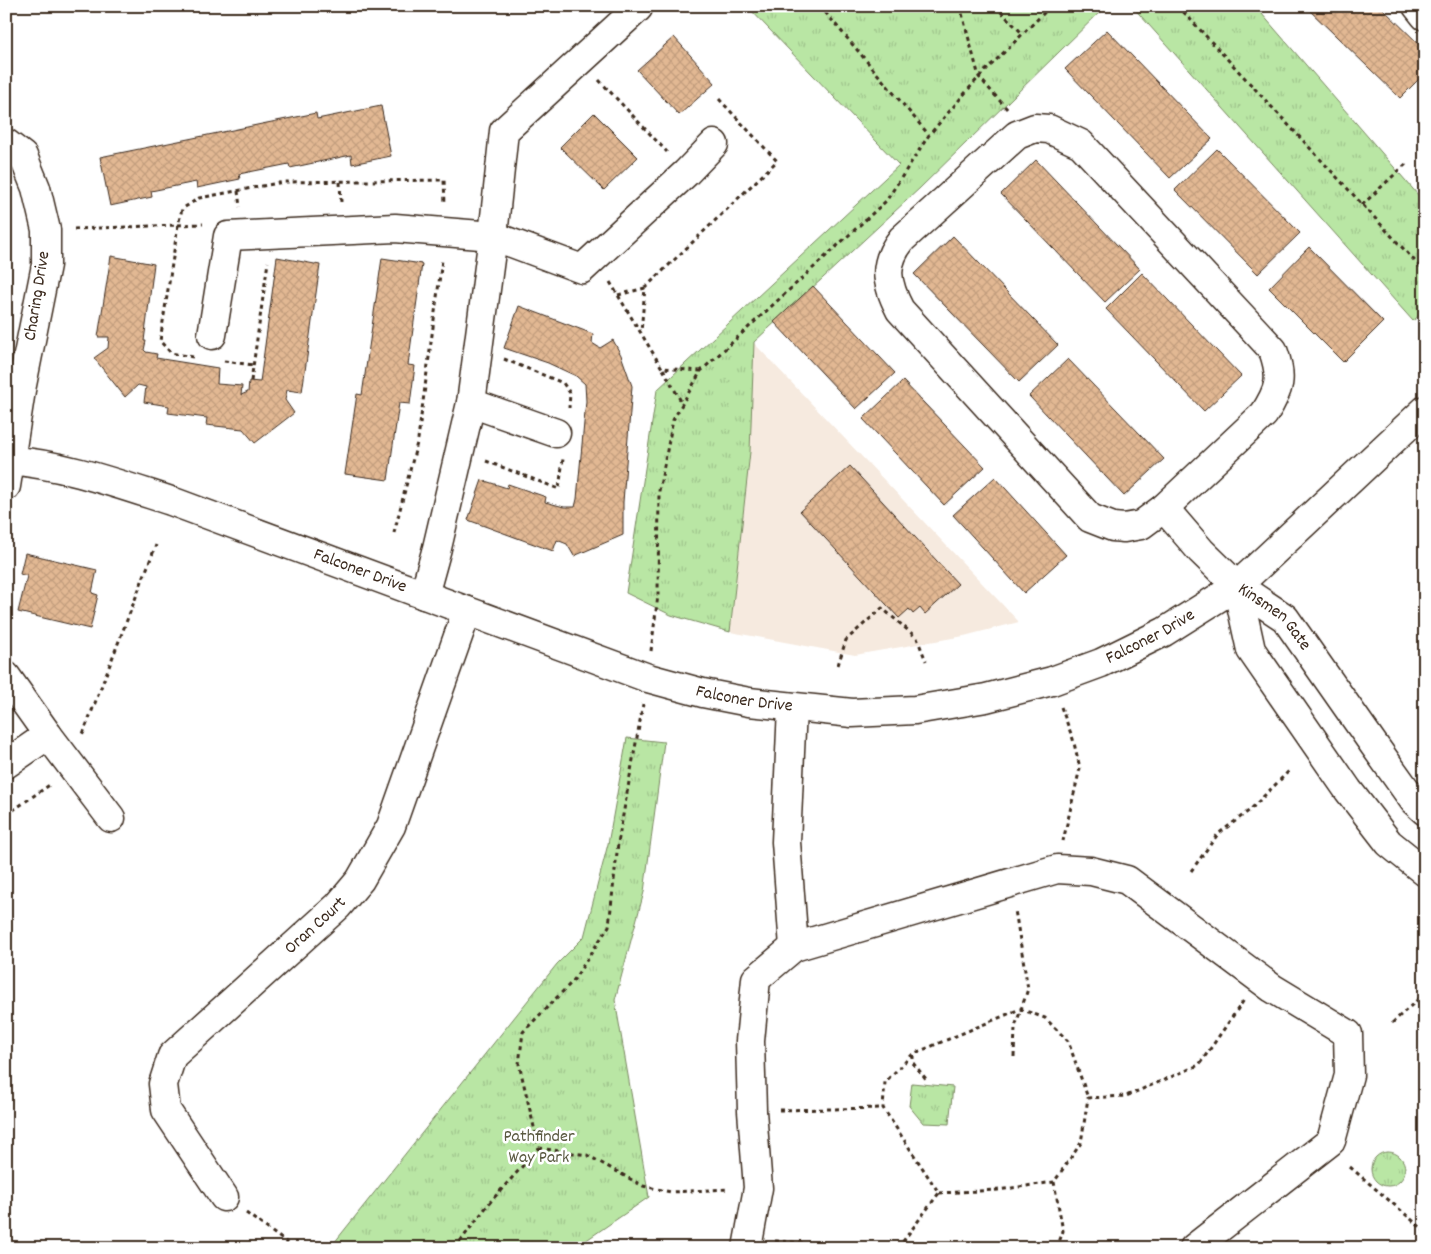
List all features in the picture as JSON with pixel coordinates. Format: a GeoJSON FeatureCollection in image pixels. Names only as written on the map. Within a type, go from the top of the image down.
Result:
{"type":"FeatureCollection","features":[{"type":"Feature","properties":{"kind":"street"},"geometry":{"type":"LineString","coordinates":[[1417,6],[1425,16]]}},
{"type":"Feature","properties":{"kind":"street"},"geometry":{"type":"LineString","coordinates":[[424,595],[471,403],[493,236],[504,131],[638,8]]}},
{"type":"Feature","properties":{"kind":"street"},"geometry":{"type":"LineString","coordinates":[[1035,128],[1049,129],[1081,144],[1274,350],[1280,368],[1278,388],[1274,399],[1264,414],[1164,508],[1140,525],[1124,528],[1113,527],[1090,518],[900,310],[891,292],[887,278],[889,267],[893,250],[902,239],[1017,135],[1026,131],[1035,128]]}},
{"type":"Feature","properties":{"kind":"street","name":"Charing Drive"},"geometry":{"type":"LineString","coordinates":[[6,142],[24,156],[36,188],[46,230],[46,265],[21,390],[8,469]]}},
{"type":"Feature","properties":{"kind":"street"},"geometry":{"type":"LineString","coordinates":[[212,335],[228,236],[395,228],[493,236],[582,269],[686,173],[714,144]]}},
{"type":"Feature","properties":{"kind":"street"},"geometry":{"type":"LineString","coordinates":[[471,403],[556,433]]}},
{"type":"Feature","properties":{"kind":"street","name":"Falconer Drive"},"geometry":{"type":"LineString","coordinates":[[8,469],[53,467],[103,479],[171,501],[648,678],[703,693],[749,702],[852,713],[915,710],[986,698],[1052,681],[1101,663],[1164,632],[1237,586],[1425,410]]}},
{"type":"Feature","properties":{"kind":"street"},"geometry":{"type":"LineString","coordinates":[[1164,508],[1201,550],[1237,586]]}},
{"type":"Feature","properties":{"kind":"street","name":"Kinsmen Gate"},"geometry":{"type":"LineString","coordinates":[[1237,586],[1285,618],[1414,801],[1425,811]]}},
{"type":"Feature","properties":{"kind":"street","name":"Kinsmen Gate"},"geometry":{"type":"LineString","coordinates":[[1237,586],[1251,650],[1348,790],[1389,842],[1425,872]]}},
{"type":"Feature","properties":{"kind":"street","name":"Oran Court"},"geometry":{"type":"LineString","coordinates":[[224,1197],[166,1110],[163,1084],[172,1056],[338,906],[360,880],[391,826],[467,611]]}},
{"type":"Feature","properties":{"kind":"street"},"geometry":{"type":"LineString","coordinates":[[6,676],[111,818]]}},
{"type":"Feature","properties":{"kind":"street"},"geometry":{"type":"LineString","coordinates":[[792,708],[786,842],[794,947]]}},
{"type":"Feature","properties":{"kind":"street"},"geometry":{"type":"LineString","coordinates":[[6,764],[48,735]]}},
{"type":"Feature","properties":{"kind":"street"},"geometry":{"type":"LineString","coordinates":[[748,1243],[758,1188],[752,1111],[750,1041],[756,979],[794,947],[1057,869],[1091,871],[1127,880],[1272,988],[1348,1034],[1350,1075],[1332,1141],[1194,1248]]}},
{"type":"Feature","properties":{"kind":"path"},"geometry":{"type":"LineString","coordinates":[[820,6],[929,135]]}},
{"type":"Feature","properties":{"kind":"path"},"geometry":{"type":"LineString","coordinates":[[960,6],[979,77],[1026,131]]}},
{"type":"Feature","properties":{"kind":"path"},"geometry":{"type":"LineString","coordinates":[[995,6],[1023,34]]}},
{"type":"Feature","properties":{"kind":"path"},"geometry":{"type":"LineString","coordinates":[[539,1148],[518,1064],[522,1032],[573,981],[609,926],[618,842],[648,678],[658,595],[659,491],[673,420],[701,371],[886,201],[929,135],[979,77],[1051,6]]}},
{"type":"Feature","properties":{"kind":"path"},"geometry":{"type":"LineString","coordinates":[[1178,6],[1425,272]]}},
{"type":"Feature","properties":{"kind":"path"},"geometry":{"type":"LineString","coordinates":[[581,60],[686,173]]}},
{"type":"Feature","properties":{"kind":"path"},"geometry":{"type":"LineString","coordinates":[[618,295],[645,288],[777,161],[718,98]]}},
{"type":"Feature","properties":{"kind":"path"},"geometry":{"type":"LineString","coordinates":[[1362,205],[1406,163]]}},
{"type":"Feature","properties":{"kind":"path"},"geometry":{"type":"LineString","coordinates":[[46,230],[203,224],[228,236]]}},
{"type":"Feature","properties":{"kind":"path"},"geometry":{"type":"LineString","coordinates":[[394,534],[418,439],[446,232]]}},
{"type":"Feature","properties":{"kind":"path"},"geometry":{"type":"LineString","coordinates":[[251,381],[272,234]]}},
{"type":"Feature","properties":{"kind":"path"},"geometry":{"type":"LineString","coordinates":[[595,257],[682,403]]}},
{"type":"Feature","properties":{"kind":"path"},"geometry":{"type":"LineString","coordinates":[[641,332],[645,288]]}},
{"type":"Feature","properties":{"kind":"path"},"geometry":{"type":"LineString","coordinates":[[662,368],[701,371]]}},
{"type":"Feature","properties":{"kind":"path"},"geometry":{"type":"LineString","coordinates":[[6,814],[54,782],[71,765],[156,545]]}},
{"type":"Feature","properties":{"kind":"path"},"geometry":{"type":"LineString","coordinates":[[838,665],[846,640],[882,608],[917,638],[926,661]]}},
{"type":"Feature","properties":{"kind":"path"},"geometry":{"type":"LineString","coordinates":[[1052,681],[1073,739],[1080,768],[1057,869]]}},
{"type":"Feature","properties":{"kind":"path"},"geometry":{"type":"LineString","coordinates":[[1191,872],[1218,834],[1250,810],[1290,770]]}},
{"type":"Feature","properties":{"kind":"path"},"geometry":{"type":"LineString","coordinates":[[1010,882],[1028,989],[1015,1028],[1014,1057]]}},
{"type":"Feature","properties":{"kind":"path"},"geometry":{"type":"LineString","coordinates":[[1088,1098],[1126,1096],[1198,1065],[1259,978]]}},
{"type":"Feature","properties":{"kind":"path"},"geometry":{"type":"LineString","coordinates":[[1392,1022],[1425,993]]}},
{"type":"Feature","properties":{"kind":"path"},"geometry":{"type":"LineString","coordinates":[[939,1193],[883,1108],[885,1082],[913,1054],[1020,1009],[1045,1018],[1068,1040],[1088,1098],[1081,1143],[1054,1182],[1063,1231],[1057,1248]]}},
{"type":"Feature","properties":{"kind":"path"},"geometry":{"type":"LineString","coordinates":[[913,1054],[914,1063],[927,1080]]}},
{"type":"Feature","properties":{"kind":"path"},"geometry":{"type":"LineString","coordinates":[[752,1111],[883,1108]]}},
{"type":"Feature","properties":{"kind":"path"},"geometry":{"type":"LineString","coordinates":[[539,1148],[587,1155],[643,1186],[671,1192],[758,1188]]}},
{"type":"Feature","properties":{"kind":"path"},"geometry":{"type":"LineString","coordinates":[[455,1248],[491,1201],[539,1148]]}},
{"type":"Feature","properties":{"kind":"path"},"geometry":{"type":"LineString","coordinates":[[1350,1167],[1425,1231]]}},
{"type":"Feature","properties":{"kind":"path"},"geometry":{"type":"LineString","coordinates":[[939,1193],[998,1190],[1054,1182]]}},
{"type":"Feature","properties":{"kind":"path"},"geometry":{"type":"LineString","coordinates":[[898,1248],[939,1193]]}},
{"type":"Feature","properties":{"kind":"path"},"geometry":{"type":"LineString","coordinates":[[224,1197],[294,1248]]}},
{"type":"Feature","properties":{"kind":"path"},"geometry":{"type":"LineString","coordinates":[[748,1243],[870,1248]]}},
{"type":"Feature","properties":{"kind":"shaded area"},"geometry":{"type":"Polygon","coordinates":[[[753,342],[1019,622],[964,636],[855,655],[730,632],[750,452],[753,342]]]}},
{"type":"Feature","properties":{"kind":"green space"},"geometry":{"type":"Polygon","coordinates":[[[747,6],[1106,6],[920,188],[754,342],[750,452],[730,632],[671,615],[626,593],[657,390],[899,165],[747,6]]]}},
{"type":"Feature","properties":{"kind":"green space"},"geometry":{"type":"Polygon","coordinates":[[[1132,6],[1255,6],[1425,203],[1425,310],[1413,321],[1132,6]]]}},
{"type":"Feature","properties":{"kind":"green space","name":"Pathfinder Way Park"},"geometry":{"type":"Polygon","coordinates":[[[627,738],[664,742],[644,892],[615,1000],[649,1197],[575,1248],[330,1248],[557,964],[584,937],[608,844],[627,738]]]}},
{"type":"Feature","properties":{"kind":"green space"},"geometry":{"type":"Polygon","coordinates":[[[912,1083],[953,1087],[949,1124],[923,1123],[909,1106],[912,1083]]]}},
{"type":"Feature","properties":{"kind":"green space"},"geometry":{"type":"Polygon","coordinates":[[[1388,1152],[1395,1153],[1400,1157],[1404,1162],[1404,1176],[1400,1181],[1395,1185],[1388,1186],[1381,1185],[1376,1181],[1372,1176],[1371,1169],[1372,1162],[1376,1157],[1381,1153],[1388,1152]]]}},
{"type":"Feature","properties":{"kind":"building"},"geometry":{"type":"Polygon","coordinates":[[[1305,6],[1380,6],[1425,50],[1425,73],[1400,98],[1305,6]]]}},
{"type":"Feature","properties":{"kind":"building"},"geometry":{"type":"Polygon","coordinates":[[[1107,30],[1212,139],[1170,178],[1065,69],[1107,30]]]}},
{"type":"Feature","properties":{"kind":"building"},"geometry":{"type":"Polygon","coordinates":[[[674,37],[715,83],[679,115],[637,70],[674,37]]]}},
{"type":"Feature","properties":{"kind":"building"},"geometry":{"type":"Polygon","coordinates":[[[381,106],[391,156],[352,164],[351,155],[290,168],[289,164],[239,174],[240,179],[197,188],[196,182],[151,191],[152,197],[110,206],[100,157],[316,113],[317,119],[381,106]]]}},
{"type":"Feature","properties":{"kind":"building"},"geometry":{"type":"Polygon","coordinates":[[[594,113],[638,157],[604,190],[560,147],[594,113]]]}},
{"type":"Feature","properties":{"kind":"building"},"geometry":{"type":"Polygon","coordinates":[[[1217,149],[1300,233],[1258,274],[1175,190],[1217,149]]]}},
{"type":"Feature","properties":{"kind":"building"},"geometry":{"type":"Polygon","coordinates":[[[1036,160],[1140,269],[1105,302],[1001,194],[1036,160]]]}},
{"type":"Feature","properties":{"kind":"building"},"geometry":{"type":"Polygon","coordinates":[[[953,236],[1058,345],[1019,382],[914,274],[953,236]]]}},
{"type":"Feature","properties":{"kind":"building"},"geometry":{"type":"Polygon","coordinates":[[[1309,247],[1383,322],[1343,362],[1269,288],[1309,247]]]}},
{"type":"Feature","properties":{"kind":"building"},"geometry":{"type":"Polygon","coordinates":[[[111,256],[154,264],[144,350],[157,354],[156,358],[218,368],[217,384],[242,386],[241,395],[248,392],[249,381],[260,382],[277,257],[320,265],[302,392],[287,390],[285,400],[294,413],[255,443],[243,429],[206,425],[207,418],[168,413],[169,406],[144,402],[146,387],[138,385],[125,397],[94,358],[108,348],[109,337],[98,337],[111,256]]]}},
{"type":"Feature","properties":{"kind":"building"},"geometry":{"type":"Polygon","coordinates":[[[382,258],[422,264],[408,365],[415,366],[410,404],[399,403],[388,480],[345,474],[357,394],[362,395],[382,258]]]}},
{"type":"Feature","properties":{"kind":"building"},"geometry":{"type":"Polygon","coordinates":[[[1142,273],[1241,376],[1204,411],[1106,309],[1142,273]]]}},
{"type":"Feature","properties":{"kind":"building"},"geometry":{"type":"Polygon","coordinates":[[[813,286],[895,373],[856,409],[774,322],[813,286]]]}},
{"type":"Feature","properties":{"kind":"building"},"geometry":{"type":"Polygon","coordinates":[[[519,306],[593,334],[592,343],[600,348],[613,340],[621,355],[632,386],[623,502],[623,535],[574,556],[567,544],[557,540],[553,551],[468,520],[482,480],[507,488],[508,484],[546,497],[545,502],[564,507],[575,507],[577,499],[586,401],[585,384],[576,376],[548,363],[504,348],[519,306]]]}},
{"type":"Feature","properties":{"kind":"building"},"geometry":{"type":"Polygon","coordinates":[[[1068,359],[1164,459],[1124,496],[1029,396],[1068,359]]]}},
{"type":"Feature","properties":{"kind":"building"},"geometry":{"type":"Polygon","coordinates":[[[903,381],[985,467],[944,505],[863,419],[903,381]]]}},
{"type":"Feature","properties":{"kind":"building"},"geometry":{"type":"Polygon","coordinates":[[[850,466],[958,584],[925,614],[920,608],[913,614],[909,609],[899,618],[800,511],[850,466]]]}},
{"type":"Feature","properties":{"kind":"building"},"geometry":{"type":"Polygon","coordinates":[[[995,477],[1066,555],[1024,593],[953,515],[995,477]]]}},
{"type":"Feature","properties":{"kind":"building"},"geometry":{"type":"Polygon","coordinates":[[[25,553],[97,570],[92,593],[98,595],[90,629],[18,612],[27,576],[20,574],[25,553]]]}}]}
